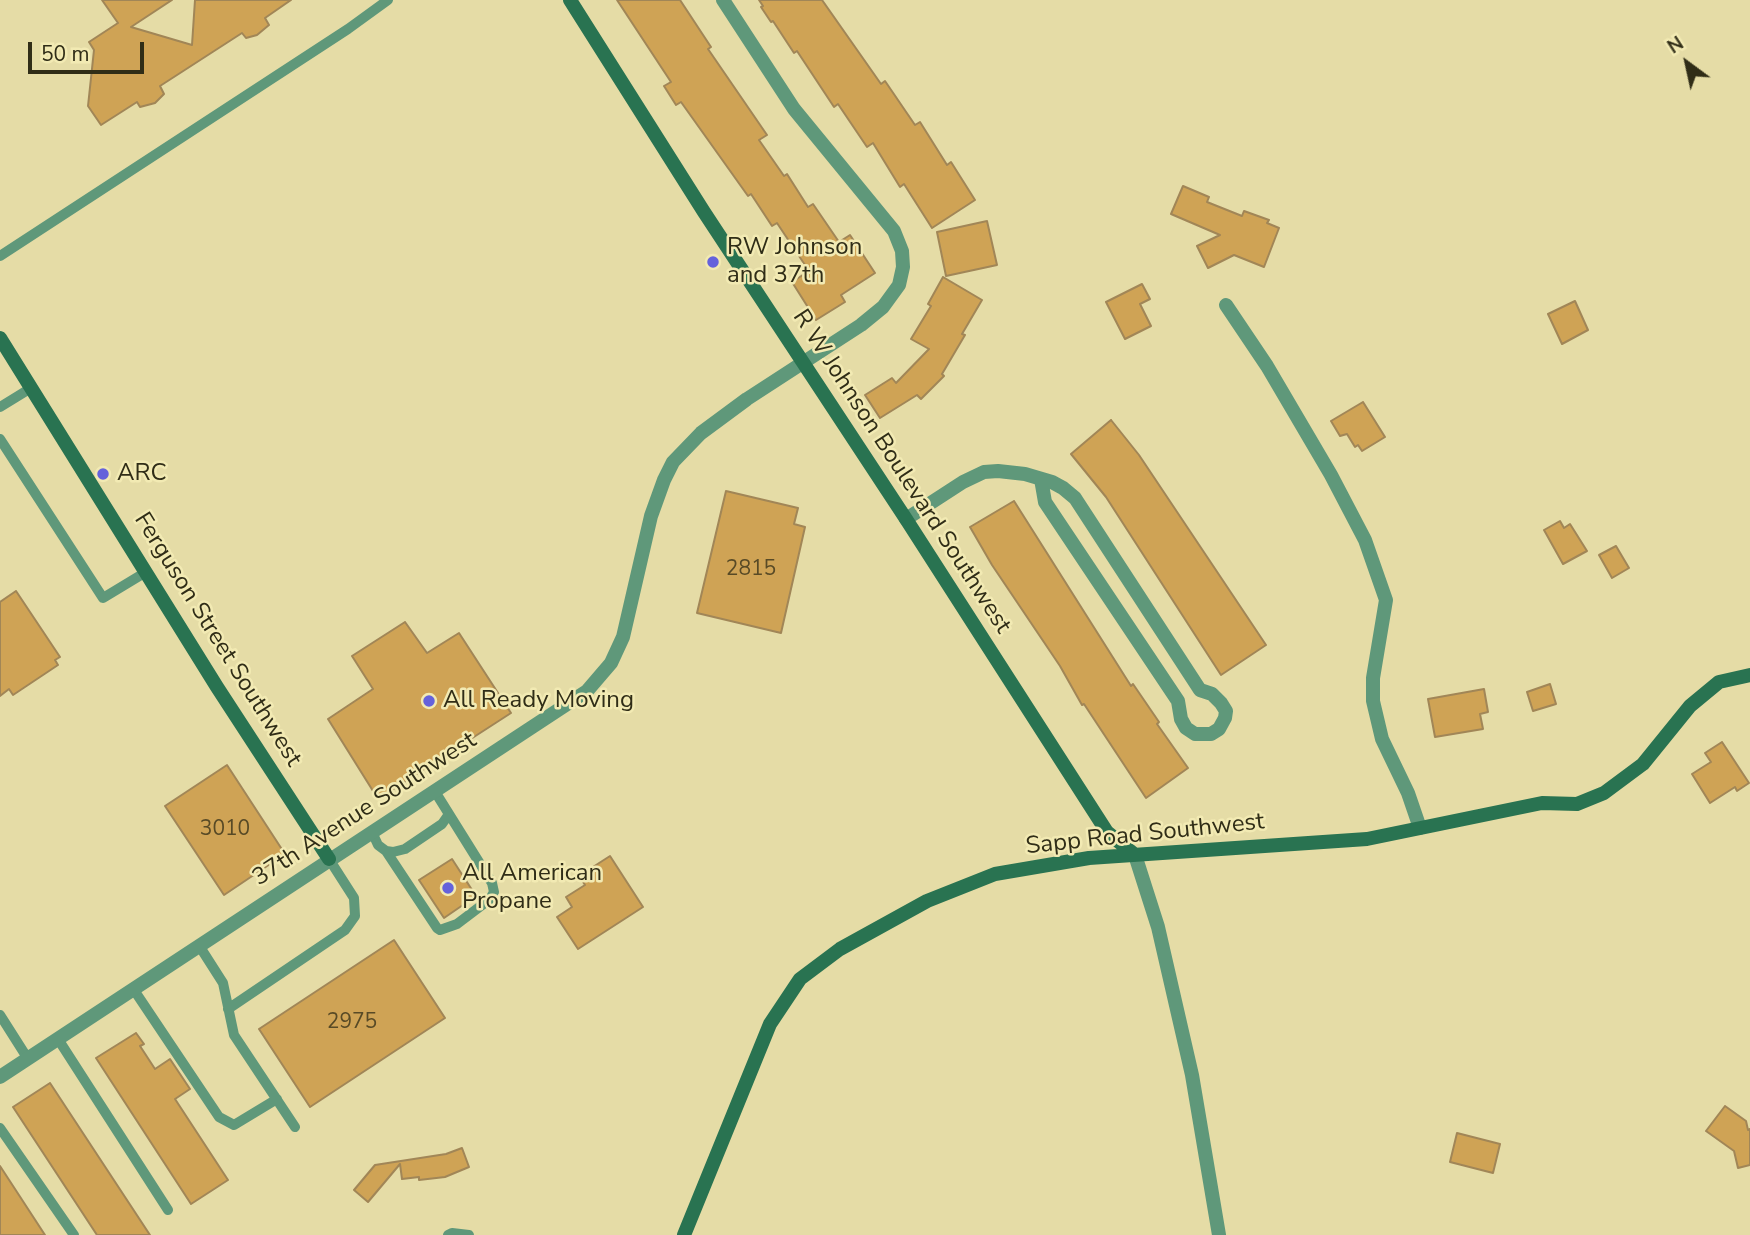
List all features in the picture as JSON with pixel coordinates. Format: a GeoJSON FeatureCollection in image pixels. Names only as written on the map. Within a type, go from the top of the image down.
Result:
{"type":"FeatureCollection","features":[{"type":"Feature","properties":{"kind":"street","name":"R W Johnson Boulevard Southwest"},"geometry":{"type":"LineString","coordinates":[[570,0],[801,362],[906,519],[1107,832],[1135,855]]}},
{"type":"Feature","properties":{"kind":"street","name":"37th Avenue Southwest"},"geometry":{"type":"LineString","coordinates":[[0,1077],[434,790],[571,703],[601,676],[611,663],[623,637],[651,516],[674,462],[701,433],[801,362],[861,325],[883,307],[899,285],[903,267],[902,251],[894,231],[794,109],[723,0]]}},
{"type":"Feature","properties":{"kind":"street"},"geometry":{"type":"LineString","coordinates":[[1226,305],[1267,366],[1331,475],[1365,540],[1386,600],[1373,678],[1373,701],[1382,739],[1408,793],[1420,828]]}},
{"type":"Feature","properties":{"kind":"street","name":"Ferguson Street Southwest"},"geometry":{"type":"LineString","coordinates":[[0,338],[217,687],[330,859]]}},
{"type":"Feature","properties":{"kind":"street"},"geometry":{"type":"LineString","coordinates":[[906,519],[963,482],[984,472],[1011,472],[1041,479],[1063,488],[1074,498],[1200,690],[1212,694],[1221,703],[1226,711],[1219,729],[1211,734],[1195,734],[1186,728],[1181,719],[1178,701],[1045,502],[1041,479]]}},
{"type":"Feature","properties":{"kind":"street","name":"Sapp Road Southwest"},"geometry":{"type":"LineString","coordinates":[[684,1235],[770,1024],[800,979],[840,948],[928,901],[995,874],[1089,858],[1367,839],[1542,803],[1577,804],[1605,793],[1643,764],[1690,706],[1718,682],[1750,675]]}},
{"type":"Feature","properties":{"kind":"street"},"geometry":{"type":"LineString","coordinates":[[1135,855],[1158,927],[1192,1075],[1219,1235]]}},
{"type":"Feature","properties":{"kind":"lane"},"geometry":{"type":"LineString","coordinates":[[0,256],[348,29],[388,0]]}},
{"type":"Feature","properties":{"kind":"lane"},"geometry":{"type":"LineString","coordinates":[[0,407],[31,388]]}},
{"type":"Feature","properties":{"kind":"lane"},"geometry":{"type":"LineString","coordinates":[[0,439],[103,598],[146,572]]}},
{"type":"Feature","properties":{"kind":"lane"},"geometry":{"type":"LineString","coordinates":[[386,850],[440,930],[457,924],[491,899],[494,892],[492,883],[434,790]]}},
{"type":"Feature","properties":{"kind":"lane"},"geometry":{"type":"LineString","coordinates":[[372,832],[378,845],[393,852],[405,849],[442,824],[449,814]]}},
{"type":"Feature","properties":{"kind":"lane"},"geometry":{"type":"LineString","coordinates":[[228,1009],[345,930],[355,916],[354,898],[330,859]]}},
{"type":"Feature","properties":{"kind":"lane"},"geometry":{"type":"LineString","coordinates":[[200,947],[223,983],[234,1035],[295,1127]]}},
{"type":"Feature","properties":{"kind":"lane"},"geometry":{"type":"LineString","coordinates":[[134,990],[219,1117],[234,1125],[277,1099]]}},
{"type":"Feature","properties":{"kind":"lane"},"geometry":{"type":"LineString","coordinates":[[0,1015],[28,1059]]}},
{"type":"Feature","properties":{"kind":"lane"},"geometry":{"type":"LineString","coordinates":[[58,1039],[168,1210]]}},
{"type":"Feature","properties":{"kind":"lane"},"geometry":{"type":"LineString","coordinates":[[0,1128],[74,1235]]}},
{"type":"Feature","properties":{"kind":"lane"},"geometry":{"type":"LineString","coordinates":[[448,1235],[469,1235]]}},
{"type":"Feature","properties":{"kind":"building"},"geometry":{"type":"Polygon","coordinates":[[[102,0],[172,0],[131,27],[192,45],[195,0],[291,0],[265,18],[269,25],[257,35],[246,38],[242,33],[160,86],[164,94],[155,103],[140,107],[137,102],[101,125],[88,106],[94,50],[89,42],[118,23],[102,0]]]}},
{"type":"Feature","properties":{"kind":"building"},"geometry":{"type":"Polygon","coordinates":[[[617,0],[680,0],[711,47],[708,49],[767,135],[759,140],[784,176],[787,174],[808,207],[813,204],[839,242],[850,235],[875,273],[841,295],[845,302],[816,320],[792,282],[809,271],[777,223],[772,226],[751,194],[748,196],[681,102],[676,105],[664,86],[671,82],[617,0]]]}},
{"type":"Feature","properties":{"kind":"building"},"geometry":{"type":"Polygon","coordinates":[[[759,0],[822,0],[881,84],[885,81],[915,125],[920,122],[947,165],[951,162],[975,200],[932,228],[904,184],[900,187],[873,143],[867,147],[838,104],[834,107],[797,51],[794,53],[773,21],[771,22],[759,0]]]}},
{"type":"Feature","properties":{"kind":"building"},"geometry":{"type":"Polygon","coordinates":[[[1183,186],[1209,197],[1207,202],[1242,216],[1244,211],[1269,220],[1267,223],[1279,228],[1264,267],[1234,255],[1208,268],[1197,246],[1220,235],[1171,214],[1183,186]]]}},
{"type":"Feature","properties":{"kind":"building"},"geometry":{"type":"Polygon","coordinates":[[[987,221],[997,265],[946,276],[937,232],[987,221]]]}},
{"type":"Feature","properties":{"kind":"building"},"geometry":{"type":"Polygon","coordinates":[[[943,277],[982,300],[942,374],[944,376],[921,399],[917,395],[880,418],[865,395],[892,378],[896,383],[929,349],[911,339],[931,306],[928,304],[943,277]]]}},
{"type":"Feature","properties":{"kind":"building"},"geometry":{"type":"Polygon","coordinates":[[[1142,284],[1150,299],[1140,304],[1151,326],[1125,339],[1106,302],[1142,284]]]}},
{"type":"Feature","properties":{"kind":"building"},"geometry":{"type":"Polygon","coordinates":[[[1575,301],[1588,330],[1562,344],[1548,314],[1575,301]]]}},
{"type":"Feature","properties":{"kind":"building"},"geometry":{"type":"Polygon","coordinates":[[[1363,402],[1385,437],[1362,451],[1358,445],[1355,447],[1347,434],[1340,436],[1331,421],[1363,402]]]}},
{"type":"Feature","properties":{"kind":"building"},"geometry":{"type":"Polygon","coordinates":[[[1111,420],[1139,455],[1266,645],[1221,675],[1106,497],[1071,454],[1111,420]]]}},
{"type":"Feature","properties":{"kind":"building"},"geometry":{"type":"Polygon","coordinates":[[[726,491],[798,508],[794,524],[805,527],[781,633],[697,613],[726,491]]]}},
{"type":"Feature","properties":{"kind":"building"},"geometry":{"type":"Polygon","coordinates":[[[1014,501],[1131,686],[1133,684],[1188,768],[1146,798],[1084,704],[1082,705],[1060,666],[992,565],[970,527],[1014,501]]]}},
{"type":"Feature","properties":{"kind":"building"},"geometry":{"type":"Polygon","coordinates":[[[1560,521],[1564,528],[1570,524],[1587,551],[1563,564],[1544,530],[1560,521]]]}},
{"type":"Feature","properties":{"kind":"building"},"geometry":{"type":"Polygon","coordinates":[[[1616,546],[1629,568],[1612,578],[1599,555],[1616,546]]]}},
{"type":"Feature","properties":{"kind":"building"},"geometry":{"type":"Polygon","coordinates":[[[16,591],[60,657],[55,660],[58,665],[13,695],[9,689],[0,696],[0,602],[16,591]]]}},
{"type":"Feature","properties":{"kind":"building","name":"All Ready Moving"},"geometry":{"type":"Polygon","coordinates":[[[405,622],[427,653],[459,633],[511,713],[378,799],[328,719],[373,689],[352,656],[405,622]]]}},
{"type":"Feature","properties":{"kind":"building"},"geometry":{"type":"Polygon","coordinates":[[[1550,684],[1556,704],[1533,711],[1527,692],[1550,684]]]}},
{"type":"Feature","properties":{"kind":"building"},"geometry":{"type":"Polygon","coordinates":[[[1484,689],[1488,712],[1480,714],[1483,729],[1435,737],[1428,699],[1484,689]]]}},
{"type":"Feature","properties":{"kind":"building"},"geometry":{"type":"Polygon","coordinates":[[[1722,742],[1749,783],[1737,791],[1735,787],[1710,803],[1692,774],[1711,762],[1705,753],[1722,742]]]}},
{"type":"Feature","properties":{"kind":"building"},"geometry":{"type":"Polygon","coordinates":[[[227,765],[285,854],[224,895],[165,806],[227,765]]]}},
{"type":"Feature","properties":{"kind":"building"},"geometry":{"type":"Polygon","coordinates":[[[610,856],[643,907],[578,949],[557,917],[572,907],[566,897],[585,885],[579,876],[610,856]]]}},
{"type":"Feature","properties":{"kind":"building","name":"All American Propane"},"geometry":{"type":"Polygon","coordinates":[[[452,859],[476,896],[444,918],[419,880],[452,859]]]}},
{"type":"Feature","properties":{"kind":"building"},"geometry":{"type":"Polygon","coordinates":[[[394,940],[445,1018],[310,1107],[259,1029],[394,940]]]}},
{"type":"Feature","properties":{"kind":"building"},"geometry":{"type":"Polygon","coordinates":[[[136,1033],[144,1044],[140,1046],[155,1069],[170,1059],[190,1089],[175,1099],[228,1180],[191,1204],[96,1058],[136,1033]]]}},
{"type":"Feature","properties":{"kind":"building"},"geometry":{"type":"Polygon","coordinates":[[[50,1083],[150,1235],[97,1235],[13,1107],[50,1083]]]}},
{"type":"Feature","properties":{"kind":"building"},"geometry":{"type":"Polygon","coordinates":[[[1725,1106],[1746,1121],[1748,1130],[1750,1129],[1750,1165],[1738,1168],[1734,1151],[1706,1131],[1725,1106]]]}},
{"type":"Feature","properties":{"kind":"building"},"geometry":{"type":"Polygon","coordinates":[[[1457,1133],[1500,1144],[1493,1173],[1450,1162],[1457,1133]]]}},
{"type":"Feature","properties":{"kind":"building"},"geometry":{"type":"Polygon","coordinates":[[[462,1148],[469,1167],[445,1177],[402,1179],[400,1164],[368,1202],[354,1190],[375,1165],[446,1154],[462,1148]]]}},
{"type":"Feature","properties":{"kind":"building"},"geometry":{"type":"Polygon","coordinates":[[[0,1166],[45,1235],[0,1235],[0,1166]]]}},
{"type":"Feature","properties":{"kind":"place","name":"RW Johnson and 37th"},"geometry":{"type":"Point","coordinates":[713,262]}},
{"type":"Feature","properties":{"kind":"place","name":"ARC"},"geometry":{"type":"Point","coordinates":[103,474]}},
{"type":"Feature","properties":{"kind":"place","name":"All Ready Moving"},"geometry":{"type":"Point","coordinates":[429,701]}},
{"type":"Feature","properties":{"kind":"place","name":"All American Propane"},"geometry":{"type":"Point","coordinates":[448,888]}}]}
